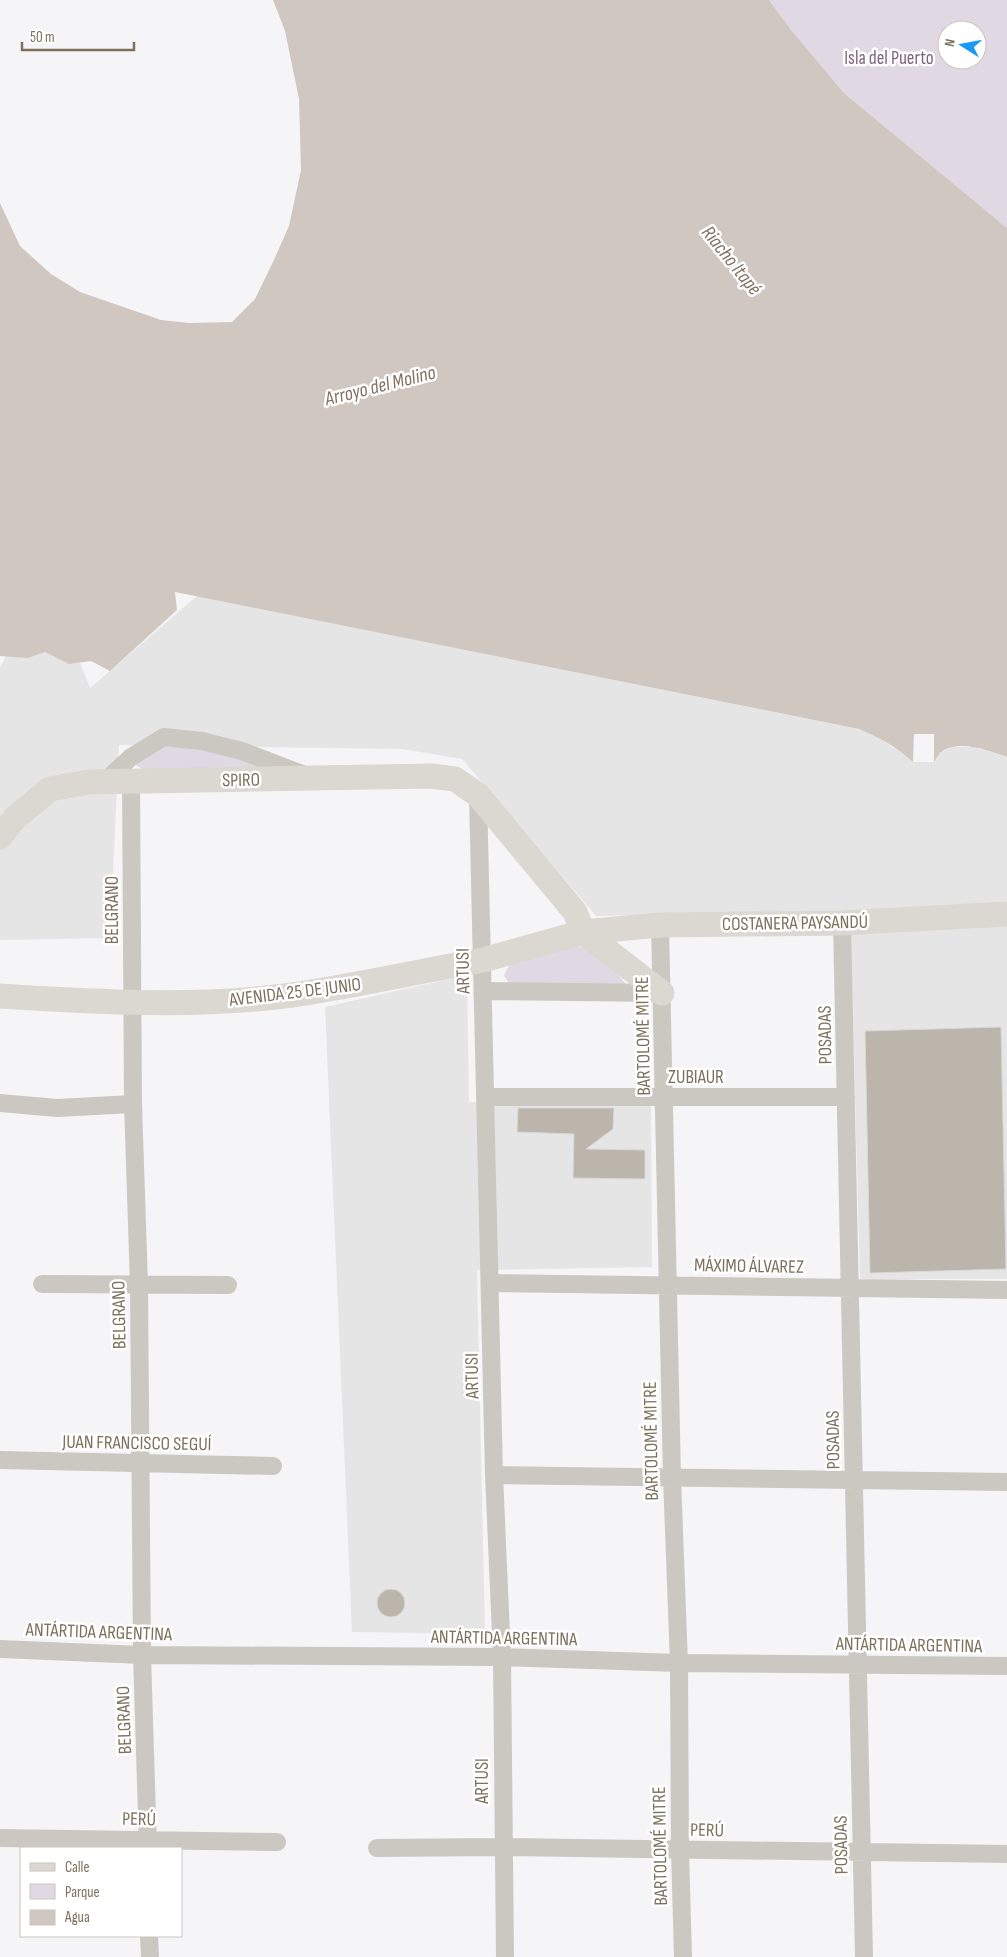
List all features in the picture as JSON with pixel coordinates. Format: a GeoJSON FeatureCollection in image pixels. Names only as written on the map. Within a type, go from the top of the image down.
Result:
{"type":"FeatureCollection","features":[{"type":"Feature","properties":{"kind":"main road","name":"SPIRO"},"geometry":{"type":"LineString","coordinates":[[0,837],[16,818],[50,789],[89,782],[431,776],[455,778],[478,794]]}},
{"type":"Feature","properties":{"kind":"main road"},"geometry":{"type":"LineString","coordinates":[[478,794],[575,912],[584,932],[662,993]]}},
{"type":"Feature","properties":{"kind":"main road","name":"COSTANERA PAYSANDÚ"},"geometry":{"type":"LineString","coordinates":[[584,932],[660,925],[842,923],[1007,914]]}},
{"type":"Feature","properties":{"kind":"main road","name":"AVENIDA 25 DE JUNIO"},"geometry":{"type":"LineString","coordinates":[[0,996],[133,1001],[232,1000],[292,995],[483,960],[584,932]]}},
{"type":"Feature","properties":{"kind":"street"},"geometry":{"type":"LineString","coordinates":[[104,782],[130,758],[164,737],[202,740],[242,751],[313,778]]}},
{"type":"Feature","properties":{"kind":"street","name":"BELGRANO"},"geometry":{"type":"LineString","coordinates":[[131,781],[133,1104],[139,1285],[142,1655],[148,1844]]}},
{"type":"Feature","properties":{"kind":"street","name":"ARTUSI"},"geometry":{"type":"LineString","coordinates":[[478,794],[494,1475],[502,1657],[502,1847],[505,1957]]}},
{"type":"Feature","properties":{"kind":"street","name":"POSADAS"},"geometry":{"type":"LineString","coordinates":[[842,923],[864,1957]]}},
{"type":"Feature","properties":{"kind":"street","name":"BARTOLOMÉ MITRE"},"geometry":{"type":"LineString","coordinates":[[660,925],[672,1478],[679,1662],[680,1850],[683,1957]]}},
{"type":"Feature","properties":{"kind":"street"},"geometry":{"type":"LineString","coordinates":[[484,991],[662,993]]}},
{"type":"Feature","properties":{"kind":"street","name":"ZUBIAUR"},"geometry":{"type":"LineString","coordinates":[[486,1097],[846,1096]]}},
{"type":"Feature","properties":{"kind":"street"},"geometry":{"type":"LineString","coordinates":[[0,1103],[57,1108],[133,1104]]}},
{"type":"Feature","properties":{"kind":"street","name":"MÁXIMO ÁLVAREZ"},"geometry":{"type":"LineString","coordinates":[[490,1283],[1007,1290]]}},
{"type":"Feature","properties":{"kind":"street"},"geometry":{"type":"LineString","coordinates":[[42,1284],[228,1284]]}},
{"type":"Feature","properties":{"kind":"street","name":"JUAN FRANCISCO SEGUÍ"},"geometry":{"type":"LineString","coordinates":[[0,1460],[273,1466]]}},
{"type":"Feature","properties":{"kind":"street"},"geometry":{"type":"LineString","coordinates":[[494,1475],[1007,1482]]}},
{"type":"Feature","properties":{"kind":"street","name":"ANTÁRTIDA ARGENTINA"},"geometry":{"type":"LineString","coordinates":[[0,1649],[142,1655],[502,1657],[679,1662],[1007,1666]]}},
{"type":"Feature","properties":{"kind":"street","name":"PERÚ"},"geometry":{"type":"LineString","coordinates":[[0,1838],[148,1844],[277,1842]]}},
{"type":"Feature","properties":{"kind":"street","name":"PERÚ"},"geometry":{"type":"LineString","coordinates":[[377,1848],[502,1847],[1007,1854]]}},
{"type":"Feature","properties":{"kind":"street"},"geometry":{"type":"LineString","coordinates":[[149,1937],[150,1957]]}},
{"type":"Feature","properties":{"kind":"shaded area"},"geometry":{"type":"Polygon","coordinates":[[[197,596],[859,729],[878,736],[892,747],[904,753],[913,762],[934,762],[943,751],[954,747],[974,747],[1007,757],[1007,1279],[860,1279],[850,911],[596,916],[462,759],[402,749],[119,745],[110,938],[0,940],[0,668],[31,605],[59,609],[90,688],[197,596]]]}},
{"type":"Feature","properties":{"kind":"shaded area"},"geometry":{"type":"Polygon","coordinates":[[[467,975],[469,1102],[651,1105],[652,1267],[477,1270],[485,1634],[352,1632],[325,1007],[467,975]]]}},
{"type":"Feature","properties":{"kind":"green space","name":"Isla del Puerto"},"geometry":{"type":"Polygon","coordinates":[[[769,0],[1007,0],[1007,228],[844,93],[792,31],[769,0]]]}},
{"type":"Feature","properties":{"kind":"green space"},"geometry":{"type":"Polygon","coordinates":[[[167,746],[212,746],[266,767],[145,771],[136,765],[167,746]]]}},
{"type":"Feature","properties":{"kind":"green space"},"geometry":{"type":"Polygon","coordinates":[[[573,945],[597,951],[627,985],[510,985],[504,975],[510,964],[573,945]]]}},
{"type":"Feature","properties":{"kind":"water"},"geometry":{"type":"Polygon","coordinates":[[[273,0],[769,0],[792,31],[844,93],[1007,228],[1007,757],[968,746],[959,746],[944,750],[934,762],[913,762],[888,743],[859,729],[175,592],[177,610],[110,671],[91,661],[69,664],[45,652],[28,658],[0,656],[0,203],[20,246],[51,274],[80,292],[161,320],[189,323],[232,322],[255,299],[273,262],[289,226],[301,170],[299,99],[285,31],[273,0]]]}},
{"type":"Feature","properties":{"kind":"pier"},"geometry":{"type":"Polygon","coordinates":[[[914,734],[934,734],[934,762],[913,762],[914,734]]]}},
{"type":"Feature","properties":{"kind":"building"},"geometry":{"type":"Polygon","coordinates":[[[1001,1027],[1006,1269],[870,1273],[865,1031],[1001,1027]]]}},
{"type":"Feature","properties":{"kind":"building"},"geometry":{"type":"Polygon","coordinates":[[[518,1108],[614,1108],[613,1129],[586,1149],[645,1150],[645,1179],[573,1178],[574,1134],[517,1132],[518,1108]]]}},
{"type":"Feature","properties":{"kind":"building"},"geometry":{"type":"Polygon","coordinates":[[[391,1589],[401,1593],[405,1603],[401,1613],[391,1617],[381,1613],[377,1603],[381,1593],[391,1589]]]}},
{"type":"Feature","properties":{"kind":"water label","name":"Riacho Itapé"},"geometry":{"type":"Point","coordinates":[732,260]}},
{"type":"Feature","properties":{"kind":"water label","name":"Arroyo del Molino"},"geometry":{"type":"Point","coordinates":[380,385]}}]}
